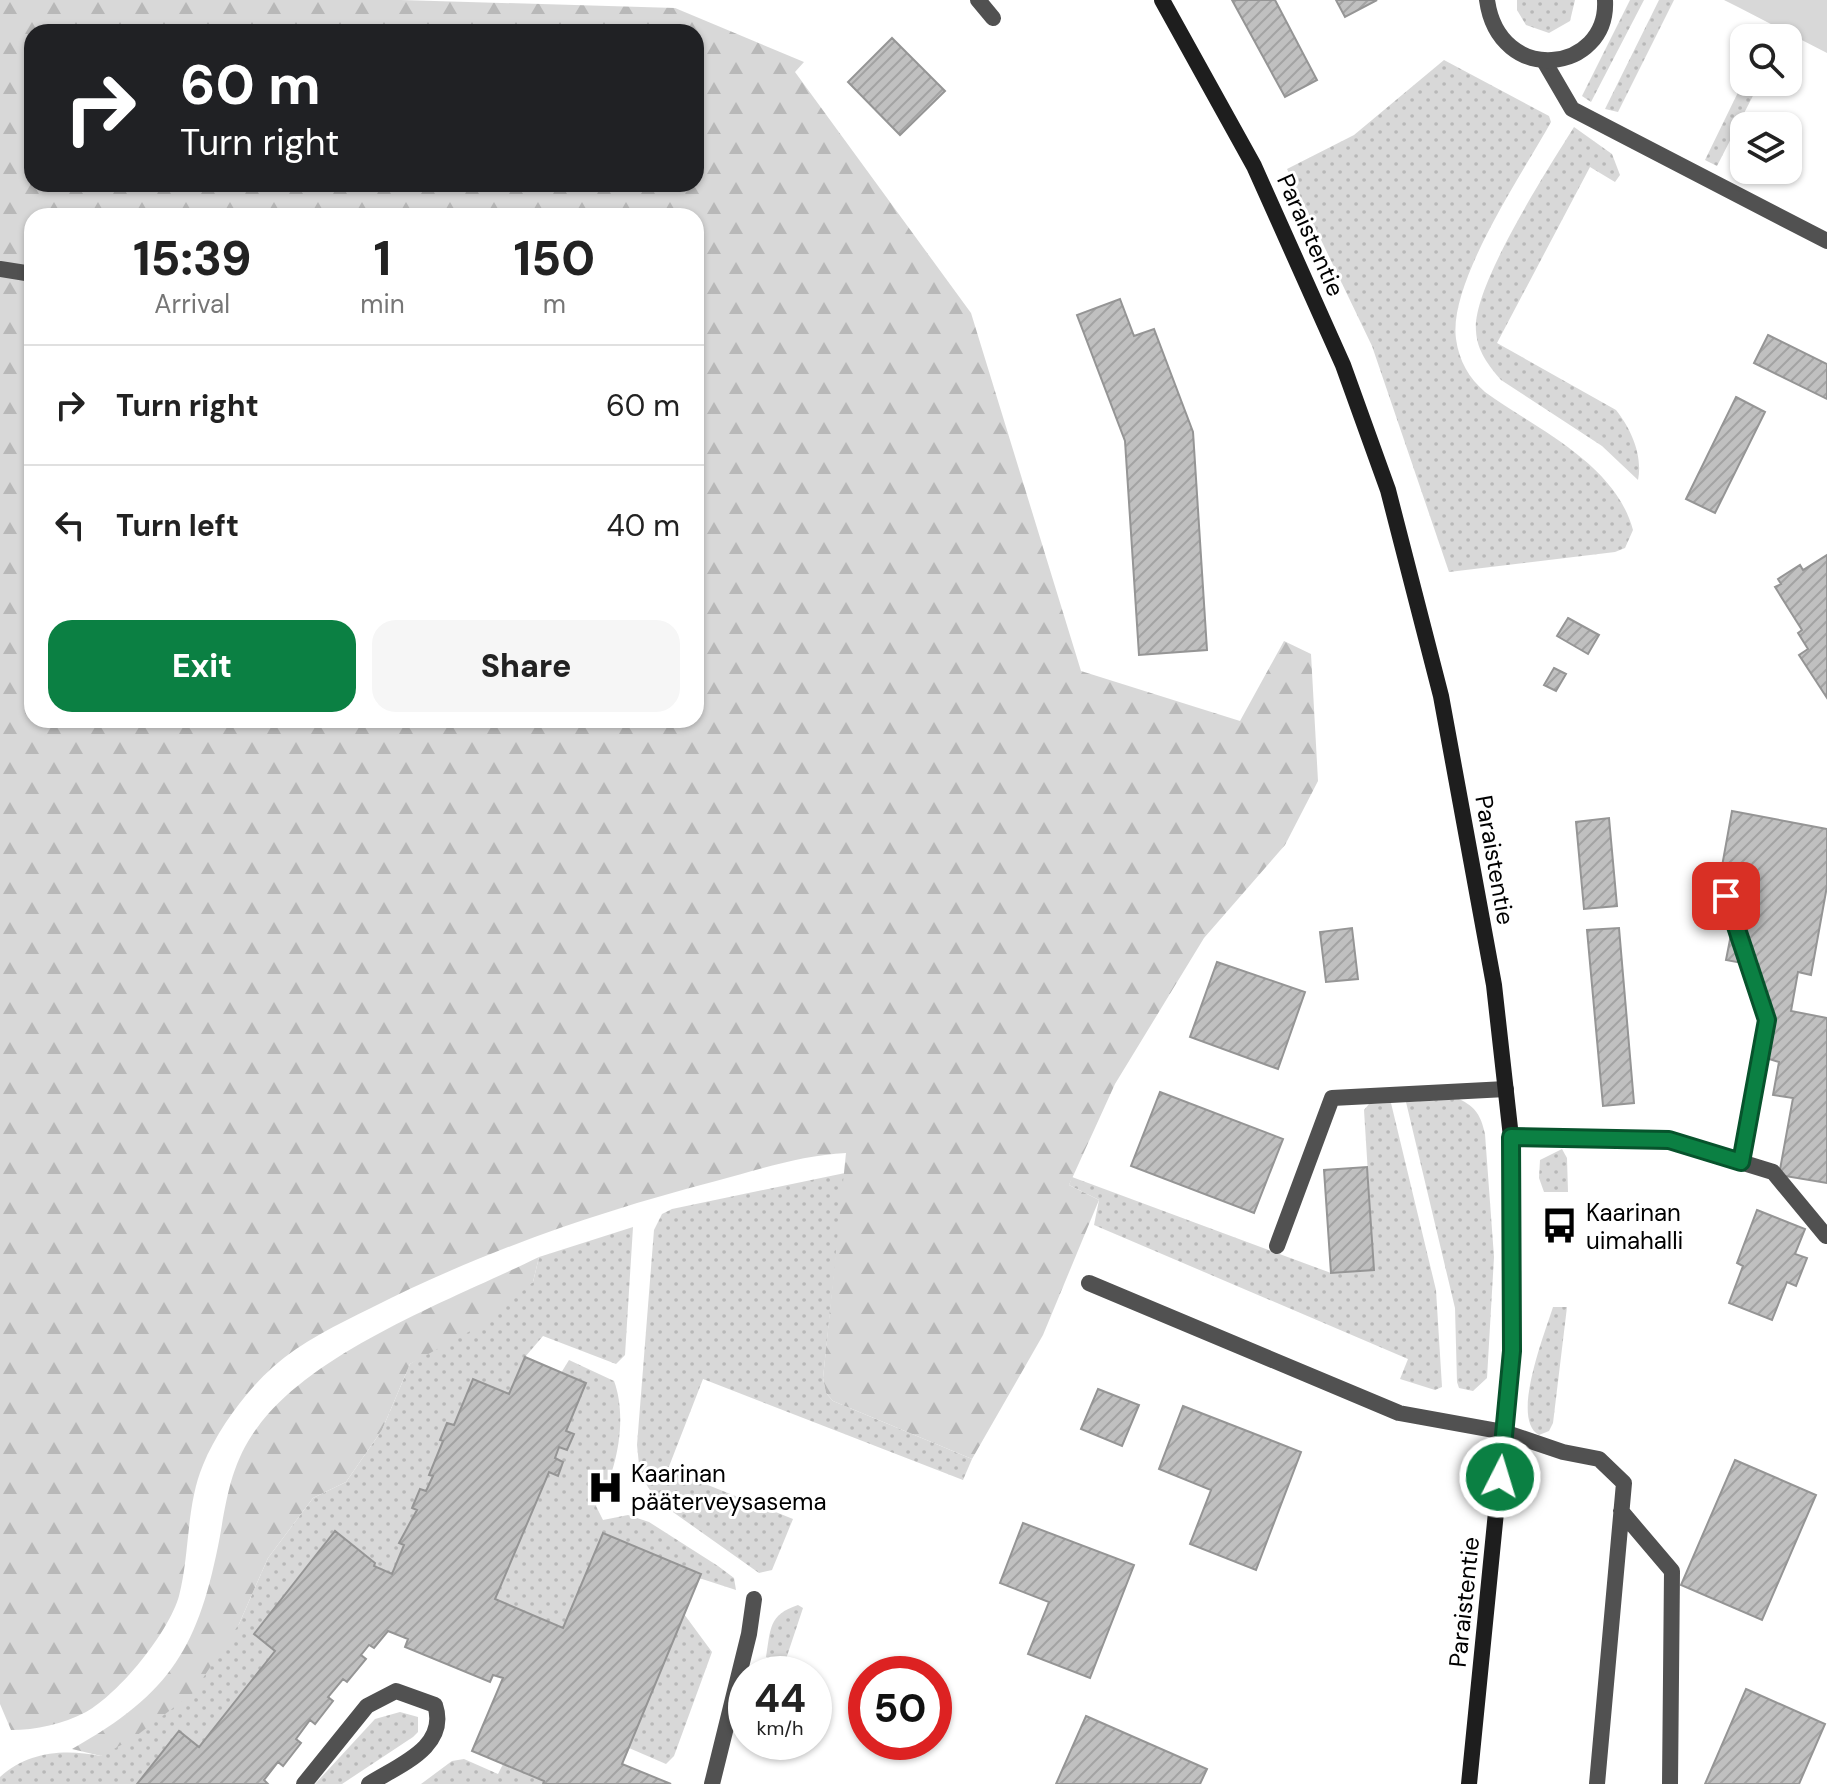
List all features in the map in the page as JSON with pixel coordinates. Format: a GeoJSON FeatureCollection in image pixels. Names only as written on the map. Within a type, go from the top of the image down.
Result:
{"type":"FeatureCollection","features":[{"type":"Feature","properties":{"kind":"main road","name":"Paraistentie"},"geometry":{"type":"LineString","coordinates":[[1162,0],[1254,166],[1343,365],[1388,490],[1441,696],[1494,985],[1511,1137],[1512,1351],[1469,1784]]}},
{"type":"Feature","properties":{"kind":"street"},"geometry":{"type":"LineString","coordinates":[[978,0],[993,18]]}},
{"type":"Feature","properties":{"kind":"street"},"geometry":{"type":"LineString","coordinates":[[1487,0],[1490,18],[1503,42],[1526,57],[1544,61],[1569,56],[1591,41],[1601,26],[1605,0]]}},
{"type":"Feature","properties":{"kind":"street"},"geometry":{"type":"LineString","coordinates":[[1544,61],[1572,109],[1827,241]]}},
{"type":"Feature","properties":{"kind":"street"},"geometry":{"type":"LineString","coordinates":[[0,269],[24,273]]}},
{"type":"Feature","properties":{"kind":"street"},"geometry":{"type":"LineString","coordinates":[[1726,896],[1767,1020],[1741,1162]]}},
{"type":"Feature","properties":{"kind":"street"},"geometry":{"type":"LineString","coordinates":[[1277,1246],[1332,1098],[1506,1089]]}},
{"type":"Feature","properties":{"kind":"street"},"geometry":{"type":"LineString","coordinates":[[1511,1137],[1669,1140],[1773,1172],[1826,1236]]}},
{"type":"Feature","properties":{"kind":"street"},"geometry":{"type":"LineString","coordinates":[[1089,1283],[1399,1413],[1504,1432],[1563,1452],[1599,1459],[1624,1483],[1597,1784]]}},
{"type":"Feature","properties":{"kind":"street"},"geometry":{"type":"LineString","coordinates":[[1621,1511],[1672,1571],[1670,1784]]}},
{"type":"Feature","properties":{"kind":"street"},"geometry":{"type":"LineString","coordinates":[[712,1784],[749,1634],[754,1599]]}},
{"type":"Feature","properties":{"kind":"street"},"geometry":{"type":"LineString","coordinates":[[304,1784],[367,1706],[396,1691],[435,1705],[439,1718],[437,1732],[427,1747],[369,1784]]}},
{"type":"Feature","properties":{"kind":"green space"},"geometry":{"type":"Polygon","coordinates":[[[0,0],[401,0],[675,8],[804,62],[795,72],[971,313],[1081,671],[1240,721],[1284,641],[1311,654],[1318,781],[1285,845],[1204,938],[1115,1084],[1069,1185],[1099,1200],[1043,1335],[972,1459],[833,1401],[826,1393],[823,1378],[846,1153],[780,1164],[672,1193],[540,1235],[455,1269],[333,1327],[273,1367],[242,1400],[203,1465],[194,1496],[179,1596],[154,1644],[113,1691],[86,1712],[59,1723],[11,1730],[0,1704],[0,0]]]}},
{"type":"Feature","properties":{"kind":"green space"},"geometry":{"type":"Polygon","coordinates":[[[1517,0],[1575,0],[1570,21],[1549,33],[1526,25],[1517,10],[1517,0]]]}},
{"type":"Feature","properties":{"kind":"green space"},"geometry":{"type":"Polygon","coordinates":[[[1630,0],[1644,0],[1591,102],[1582,96],[1630,0]]]}},
{"type":"Feature","properties":{"kind":"green space"},"geometry":{"type":"Polygon","coordinates":[[[1659,0],[1674,0],[1618,112],[1605,109],[1659,0]]]}},
{"type":"Feature","properties":{"kind":"green space"},"geometry":{"type":"Polygon","coordinates":[[[1724,0],[1827,0],[1827,53],[1802,40],[1802,24],[1771,24],[1724,0]]]}},
{"type":"Feature","properties":{"kind":"green space"},"geometry":{"type":"Polygon","coordinates":[[[1444,60],[1549,116],[1551,122],[1490,228],[1464,288],[1457,315],[1456,339],[1462,362],[1485,392],[1571,450],[1609,485],[1624,506],[1633,530],[1625,548],[1615,552],[1449,572],[1372,346],[1287,169],[1354,135],[1444,60]]]}},
{"type":"Feature","properties":{"kind":"green space"},"geometry":{"type":"Polygon","coordinates":[[[1736,96],[1753,96],[1745,112],[1730,112],[1730,141],[1717,166],[1705,160],[1736,96]]]}},
{"type":"Feature","properties":{"kind":"green space"},"geometry":{"type":"Polygon","coordinates":[[[1574,127],[1612,154],[1620,175],[1615,182],[1590,167],[1497,343],[1616,410],[1634,443],[1639,461],[1638,480],[1602,446],[1501,380],[1484,358],[1477,338],[1478,311],[1498,258],[1574,127]]]}},
{"type":"Feature","properties":{"kind":"green space"},"geometry":{"type":"Polygon","coordinates":[[[1459,1099],[1477,1113],[1485,1134],[1494,1257],[1487,1378],[1473,1391],[1459,1388],[1457,1382],[1455,1308],[1406,1102],[1459,1099]]]}},
{"type":"Feature","properties":{"kind":"green space"},"geometry":{"type":"Polygon","coordinates":[[[1391,1103],[1436,1290],[1442,1387],[1435,1390],[1400,1379],[1408,1359],[1094,1225],[1099,1200],[1069,1185],[1072,1177],[1331,1273],[1374,1270],[1364,1110],[1369,1104],[1391,1103]]]}},
{"type":"Feature","properties":{"kind":"green space"},"geometry":{"type":"Polygon","coordinates":[[[1562,1149],[1567,1158],[1568,1192],[1544,1192],[1539,1178],[1540,1160],[1562,1149]]]}},
{"type":"Feature","properties":{"kind":"green space"},"geometry":{"type":"Polygon","coordinates":[[[845,1173],[823,1378],[826,1393],[833,1401],[972,1459],[963,1480],[703,1379],[668,1469],[793,1519],[772,1570],[759,1573],[656,1500],[640,1474],[637,1445],[654,1230],[662,1214],[672,1209],[845,1173]]]}},
{"type":"Feature","properties":{"kind":"green space"},"geometry":{"type":"Polygon","coordinates":[[[633,1227],[625,1355],[616,1364],[543,1336],[525,1357],[509,1394],[473,1379],[454,1425],[447,1423],[429,1474],[433,1476],[426,1491],[420,1489],[412,1508],[417,1510],[399,1542],[404,1545],[392,1574],[374,1566],[375,1563],[334,1531],[254,1634],[275,1651],[199,1747],[178,1732],[137,1784],[0,1784],[0,1777],[11,1768],[35,1757],[61,1753],[101,1756],[239,1624],[268,1558],[313,1498],[346,1482],[382,1430],[410,1364],[533,1282],[539,1257],[633,1227]]]}},
{"type":"Feature","properties":{"kind":"green space"},"geometry":{"type":"Polygon","coordinates":[[[539,1257],[533,1282],[487,1322],[410,1364],[382,1430],[346,1482],[313,1498],[268,1558],[239,1624],[193,1693],[132,1739],[101,1756],[72,1749],[134,1708],[176,1663],[202,1608],[236,1467],[257,1428],[281,1400],[312,1375],[386,1329],[539,1257]]]}},
{"type":"Feature","properties":{"kind":"green space"},"geometry":{"type":"Polygon","coordinates":[[[1553,1307],[1567,1307],[1553,1423],[1549,1431],[1539,1435],[1531,1426],[1529,1395],[1537,1355],[1553,1307]]]}},
{"type":"Feature","properties":{"kind":"green space"},"geometry":{"type":"Polygon","coordinates":[[[569,1360],[614,1381],[618,1396],[620,1428],[615,1462],[596,1506],[603,1520],[628,1515],[649,1522],[734,1578],[736,1590],[699,1578],[563,1628],[495,1599],[549,1472],[558,1475],[563,1462],[555,1458],[559,1447],[567,1449],[574,1435],[566,1431],[586,1383],[561,1373],[569,1360]]]}},
{"type":"Feature","properties":{"kind":"green space"},"geometry":{"type":"Polygon","coordinates":[[[798,1605],[803,1608],[787,1656],[766,1656],[773,1624],[788,1609],[798,1605]]]}},
{"type":"Feature","properties":{"kind":"green space"},"geometry":{"type":"Polygon","coordinates":[[[684,1614],[712,1652],[674,1756],[666,1764],[629,1748],[684,1614]]]}},
{"type":"Feature","properties":{"kind":"green space"},"geometry":{"type":"Polygon","coordinates":[[[400,1712],[418,1717],[418,1732],[413,1737],[342,1784],[315,1784],[375,1719],[400,1712]]]}},
{"type":"Feature","properties":{"kind":"green space"},"geometry":{"type":"Polygon","coordinates":[[[464,1759],[498,1774],[503,1764],[544,1781],[543,1784],[421,1784],[452,1761],[464,1759]]]}},
{"type":"Feature","properties":{"kind":"building"},"geometry":{"type":"Polygon","coordinates":[[[1232,0],[1275,0],[1317,80],[1285,97],[1232,0]]]}},
{"type":"Feature","properties":{"kind":"building"},"geometry":{"type":"Polygon","coordinates":[[[1336,0],[1377,0],[1345,17],[1336,0]]]}},
{"type":"Feature","properties":{"kind":"building"},"geometry":{"type":"Polygon","coordinates":[[[892,38],[945,91],[900,135],[848,82],[892,38]]]}},
{"type":"Feature","properties":{"kind":"building"},"geometry":{"type":"Polygon","coordinates":[[[1120,299],[1134,336],[1154,329],[1193,432],[1207,650],[1139,655],[1125,441],[1077,315],[1120,299]]]}},
{"type":"Feature","properties":{"kind":"building"},"geometry":{"type":"Polygon","coordinates":[[[1768,335],[1827,364],[1827,399],[1754,363],[1768,335]]]}},
{"type":"Feature","properties":{"kind":"building"},"geometry":{"type":"Polygon","coordinates":[[[1736,397],[1765,412],[1715,513],[1686,499],[1736,397]]]}},
{"type":"Feature","properties":{"kind":"building"},"geometry":{"type":"Polygon","coordinates":[[[1827,555],[1827,698],[1799,655],[1808,649],[1798,633],[1802,630],[1775,587],[1781,584],[1778,579],[1800,565],[1803,570],[1827,555]]]}},
{"type":"Feature","properties":{"kind":"building"},"geometry":{"type":"Polygon","coordinates":[[[1568,618],[1599,635],[1588,654],[1557,636],[1568,618]]]}},
{"type":"Feature","properties":{"kind":"building"},"geometry":{"type":"Polygon","coordinates":[[[1554,668],[1566,674],[1556,691],[1544,685],[1554,668]]]}},
{"type":"Feature","properties":{"kind":"building"},"geometry":{"type":"Polygon","coordinates":[[[1732,811],[1827,829],[1827,886],[1811,975],[1798,972],[1791,1011],[1827,1018],[1827,1183],[1779,1175],[1793,1098],[1773,1095],[1779,1062],[1769,1059],[1759,966],[1726,960],[1738,899],[1717,894],[1732,811]]]}},
{"type":"Feature","properties":{"kind":"building"},"geometry":{"type":"Polygon","coordinates":[[[1609,818],[1617,906],[1584,909],[1576,822],[1609,818]]]}},
{"type":"Feature","properties":{"kind":"building"},"geometry":{"type":"Polygon","coordinates":[[[1352,928],[1358,979],[1326,982],[1320,932],[1352,928]]]}},
{"type":"Feature","properties":{"kind":"building"},"geometry":{"type":"Polygon","coordinates":[[[1619,928],[1634,1103],[1603,1106],[1587,930],[1619,928]]]}},
{"type":"Feature","properties":{"kind":"building"},"geometry":{"type":"Polygon","coordinates":[[[1217,962],[1305,992],[1278,1069],[1190,1037],[1217,962]]]}},
{"type":"Feature","properties":{"kind":"building"},"geometry":{"type":"Polygon","coordinates":[[[1160,1092],[1283,1139],[1254,1213],[1131,1166],[1160,1092]]]}},
{"type":"Feature","properties":{"kind":"building"},"geometry":{"type":"Polygon","coordinates":[[[1367,1167],[1374,1270],[1331,1273],[1324,1170],[1367,1167]]]}},
{"type":"Feature","properties":{"kind":"building"},"geometry":{"type":"Polygon","coordinates":[[[1757,1210],[1805,1229],[1795,1254],[1807,1258],[1796,1286],[1787,1282],[1772,1320],[1729,1303],[1743,1266],[1737,1263],[1757,1210]]]}},
{"type":"Feature","properties":{"kind":"building"},"geometry":{"type":"Polygon","coordinates":[[[525,1357],[586,1383],[566,1431],[574,1434],[567,1450],[559,1447],[555,1458],[563,1462],[558,1476],[549,1472],[495,1599],[563,1628],[603,1533],[701,1574],[622,1764],[671,1784],[543,1784],[544,1781],[472,1751],[503,1678],[493,1675],[490,1682],[405,1647],[408,1639],[388,1631],[374,1648],[369,1645],[361,1655],[366,1659],[347,1682],[343,1679],[328,1697],[333,1701],[315,1724],[310,1720],[296,1739],[301,1743],[283,1766],[278,1762],[264,1780],[268,1784],[137,1784],[179,1731],[199,1747],[275,1651],[254,1634],[335,1531],[375,1563],[374,1566],[392,1574],[404,1545],[399,1543],[417,1510],[412,1508],[420,1489],[426,1491],[433,1476],[429,1475],[447,1423],[454,1425],[473,1379],[509,1394],[525,1357]]]}},
{"type":"Feature","properties":{"kind":"building"},"geometry":{"type":"Polygon","coordinates":[[[1098,1389],[1139,1405],[1122,1446],[1081,1429],[1098,1389]]]}},
{"type":"Feature","properties":{"kind":"building"},"geometry":{"type":"Polygon","coordinates":[[[1183,1406],[1301,1452],[1256,1570],[1190,1544],[1211,1490],[1159,1469],[1183,1406]]]}},
{"type":"Feature","properties":{"kind":"building"},"geometry":{"type":"Polygon","coordinates":[[[1735,1460],[1816,1495],[1762,1620],[1681,1585],[1735,1460]]]}},
{"type":"Feature","properties":{"kind":"building"},"geometry":{"type":"Polygon","coordinates":[[[1023,1523],[1134,1565],[1090,1678],[1028,1654],[1049,1602],[1000,1583],[1023,1523]]]}},
{"type":"Feature","properties":{"kind":"building"},"geometry":{"type":"Polygon","coordinates":[[[1746,1689],[1825,1724],[1799,1784],[1705,1784],[1746,1689]]]}},
{"type":"Feature","properties":{"kind":"building"},"geometry":{"type":"Polygon","coordinates":[[[1086,1716],[1207,1769],[1200,1784],[1056,1784],[1086,1716]]]}},
{"type":"Feature","properties":{"kind":"place","name":"Kaarinan uimahalli"},"geometry":{"type":"Point","coordinates":[1560,1226]}},
{"type":"Feature","properties":{"kind":"place","name":"Kaarinan pääterveysasema"},"geometry":{"type":"Point","coordinates":[605,1487]}},
{"type":"Feature","properties":{"kind":"route"},"geometry":{"type":"LineString","coordinates":[[1500,1477],[1512,1351],[1511,1137],[1669,1140],[1741,1162],[1767,1020],[1726,896]]}}]}
